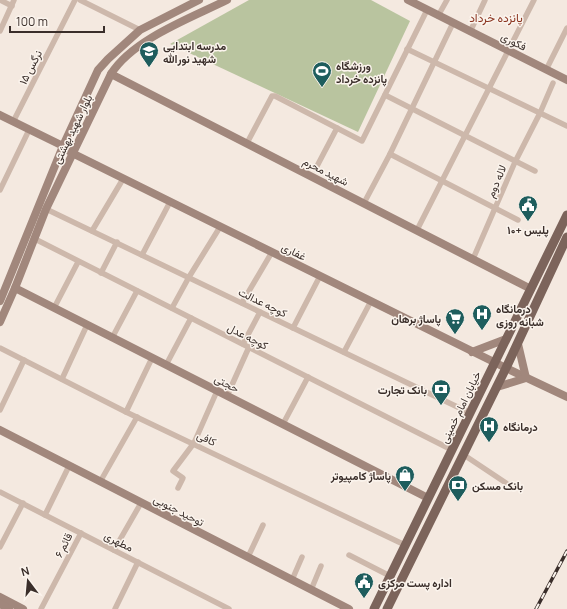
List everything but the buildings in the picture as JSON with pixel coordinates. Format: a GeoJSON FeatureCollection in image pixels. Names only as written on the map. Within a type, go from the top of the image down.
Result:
{"type":"FeatureCollection","features":[{"type":"Feature","properties":{"kind":"main road","name":"خیابان امام خمینی"},"geometry":{"type":"LineString","coordinates":[[374,609],[567,215]]}},
{"type":"Feature","properties":{"kind":"main road"},"geometry":{"type":"LineString","coordinates":[[387,609],[518,344],[567,237]]}},
{"type":"Feature","properties":{"kind":"street"},"geometry":{"type":"LineString","coordinates":[[0,0],[13,3],[0,31]]}},
{"type":"Feature","properties":{"kind":"street","name":"نرگس ۱۵"},"geometry":{"type":"LineString","coordinates":[[13,122],[75,0]]}},
{"type":"Feature","properties":{"kind":"street"},"geometry":{"type":"LineString","coordinates":[[80,0],[140,30]]}},
{"type":"Feature","properties":{"kind":"street","name":"بلوار شهید بهشتی"},"geometry":{"type":"LineString","coordinates":[[0,301],[3,283],[98,70],[140,30],[199,0]]}},
{"type":"Feature","properties":{"kind":"street","name":"بلوار شهید بهشتی"},"geometry":{"type":"LineString","coordinates":[[0,322],[35,239],[46,208],[111,74],[118,64],[148,39],[227,0]]}},
{"type":"Feature","properties":{"kind":"street","name":"فکوری"},"geometry":{"type":"LineString","coordinates":[[408,0],[567,80]]}},
{"type":"Feature","properties":{"kind":"street"},"geometry":{"type":"LineString","coordinates":[[438,16],[447,0]]}},
{"type":"Feature","properties":{"kind":"street"},"geometry":{"type":"LineString","coordinates":[[470,32],[485,0]]}},
{"type":"Feature","properties":{"kind":"street"},"geometry":{"type":"LineString","coordinates":[[417,230],[534,0]]}},
{"type":"Feature","properties":{"kind":"street"},"geometry":{"type":"LineString","coordinates":[[247,143],[272,96],[275,96],[362,141],[427,10]]}},
{"type":"Feature","properties":{"kind":"street"},"geometry":{"type":"LineString","coordinates":[[364,203],[390,154],[453,23]]}},
{"type":"Feature","properties":{"kind":"street"},"geometry":{"type":"LineString","coordinates":[[546,70],[567,28]]}},
{"type":"Feature","properties":{"kind":"street"},"geometry":{"type":"LineString","coordinates":[[407,49],[567,126]]}},
{"type":"Feature","properties":{"kind":"street","name":"شهید محرم"},"geometry":{"type":"LineString","coordinates":[[111,74],[531,289]]}},
{"type":"Feature","properties":{"kind":"street","name":"لاله دوم"},"geometry":{"type":"LineString","coordinates":[[473,258],[515,162],[540,113],[553,82]]}},
{"type":"Feature","properties":{"kind":"street"},"geometry":{"type":"LineString","coordinates":[[385,95],[535,171]]}},
{"type":"Feature","properties":{"kind":"street"},"geometry":{"type":"LineString","coordinates":[[0,115],[63,146]]}},
{"type":"Feature","properties":{"kind":"street"},"geometry":{"type":"LineString","coordinates":[[316,168],[337,128]]}},
{"type":"Feature","properties":{"kind":"street"},"geometry":{"type":"LineString","coordinates":[[0,190],[29,130]]}},
{"type":"Feature","properties":{"kind":"street","name":"غفاری"},"geometry":{"type":"LineString","coordinates":[[63,146],[72,153],[220,227],[472,352],[567,397]]}},
{"type":"Feature","properties":{"kind":"street"},"geometry":{"type":"LineString","coordinates":[[390,154],[518,220]]}},
{"type":"Feature","properties":{"kind":"street"},"geometry":{"type":"LineString","coordinates":[[92,231],[124,179]]}},
{"type":"Feature","properties":{"kind":"street"},"geometry":{"type":"LineString","coordinates":[[142,255],[170,202]]}},
{"type":"Feature","properties":{"kind":"street","name":"کوچه عدالت"},"geometry":{"type":"LineString","coordinates":[[46,208],[470,413]]}},
{"type":"Feature","properties":{"kind":"street"},"geometry":{"type":"LineString","coordinates":[[172,308],[220,227]]}},
{"type":"Feature","properties":{"kind":"street","name":"کوچه عدل"},"geometry":{"type":"LineString","coordinates":[[35,239],[452,450]]}},
{"type":"Feature","properties":{"kind":"street"},"geometry":{"type":"LineString","coordinates":[[101,273],[116,242]]}},
{"type":"Feature","properties":{"kind":"street"},"geometry":{"type":"LineString","coordinates":[[242,303],[272,252]]}},
{"type":"Feature","properties":{"kind":"street"},"geometry":{"type":"LineString","coordinates":[[54,308],[78,262]]}},
{"type":"Feature","properties":{"kind":"street"},"geometry":{"type":"LineString","coordinates":[[293,328],[320,276]]}},
{"type":"Feature","properties":{"kind":"street","name":"حجتی"},"geometry":{"type":"LineString","coordinates":[[15,288],[428,498]]}},
{"type":"Feature","properties":{"kind":"street"},"geometry":{"type":"LineString","coordinates":[[112,338],[136,291]]}},
{"type":"Feature","properties":{"kind":"street"},"geometry":{"type":"LineString","coordinates":[[344,352],[371,301]]}},
{"type":"Feature","properties":{"kind":"street"},"geometry":{"type":"LineString","coordinates":[[243,344],[260,312]]}},
{"type":"Feature","properties":{"kind":"street"},"geometry":{"type":"LineString","coordinates":[[166,365],[191,318]]}},
{"type":"Feature","properties":{"kind":"street"},"geometry":{"type":"LineString","coordinates":[[62,380],[87,325]]}},
{"type":"Feature","properties":{"kind":"street"},"geometry":{"type":"LineString","coordinates":[[472,352],[506,339]]}},
{"type":"Feature","properties":{"kind":"street"},"geometry":{"type":"LineString","coordinates":[[497,387],[526,378],[518,344]]}},
{"type":"Feature","properties":{"kind":"street"},"geometry":{"type":"LineString","coordinates":[[227,396],[249,347]]}},
{"type":"Feature","properties":{"kind":"street","name":"کافی"},"geometry":{"type":"LineString","coordinates":[[0,348],[126,412],[406,545]]}},
{"type":"Feature","properties":{"kind":"street"},"geometry":{"type":"LineString","coordinates":[[126,412],[152,358]]}},
{"type":"Feature","properties":{"kind":"street"},"geometry":{"type":"LineString","coordinates":[[0,410],[24,360]]}},
{"type":"Feature","properties":{"kind":"street"},"geometry":{"type":"LineString","coordinates":[[283,424],[308,377]]}},
{"type":"Feature","properties":{"kind":"street"},"geometry":{"type":"LineString","coordinates":[[178,488],[183,478],[173,471],[194,443],[217,391]]}},
{"type":"Feature","properties":{"kind":"street"},"geometry":{"type":"LineString","coordinates":[[100,482],[137,417]]}},
{"type":"Feature","properties":{"kind":"street","name":"توحید جنوبی"},"geometry":{"type":"LineString","coordinates":[[0,430],[349,609]]}},
{"type":"Feature","properties":{"kind":"street"},"geometry":{"type":"LineString","coordinates":[[464,455],[506,483]]}},
{"type":"Feature","properties":{"kind":"street"},"geometry":{"type":"LineString","coordinates":[[45,515],[69,466]]}},
{"type":"Feature","properties":{"kind":"street","name":"مطهری"},"geometry":{"type":"LineString","coordinates":[[0,492],[229,609]]}},
{"type":"Feature","properties":{"kind":"street"},"geometry":{"type":"LineString","coordinates":[[114,550],[141,503]]}},
{"type":"Feature","properties":{"kind":"street"},"geometry":{"type":"LineString","coordinates":[[0,547],[23,504]]}},
{"type":"Feature","properties":{"kind":"street"},"geometry":{"type":"LineString","coordinates":[[248,557],[263,525]]}},
{"type":"Feature","properties":{"kind":"street","name":"قائم ۶"},"geometry":{"type":"LineString","coordinates":[[42,609],[81,533]]}},
{"type":"Feature","properties":{"kind":"street"},"geometry":{"type":"LineString","coordinates":[[349,555],[390,576]]}},
{"type":"Feature","properties":{"kind":"street"},"geometry":{"type":"LineString","coordinates":[[292,580],[302,557]]}},
{"type":"Feature","properties":{"kind":"street"},"geometry":{"type":"LineString","coordinates":[[115,609],[138,562]]}},
{"type":"Feature","properties":{"kind":"street"},"geometry":{"type":"LineString","coordinates":[[311,590],[321,566]]}},
{"type":"Feature","properties":{"kind":"street"},"geometry":{"type":"LineString","coordinates":[[0,597],[23,609]]}},
{"type":"Feature","properties":{"kind":"street"},"geometry":{"type":"LineString","coordinates":[[0,604],[9,609]]}},
{"type":"Feature","properties":{"kind":"green space","name":"ورزشگاه پانزده خرداد"},"geometry":{"type":"Polygon","coordinates":[[[249,0],[371,0],[410,21],[358,132],[170,44],[249,0]]]}},
{"type":"Feature","properties":{"kind":"railway"},"geometry":{"type":"LineString","coordinates":[[536,609],[567,551]]}},
{"type":"Feature","properties":{"kind":"place","name":"مدرسه ابتدایی شهید نورالله"},"geometry":{"type":"Point","coordinates":[149,68]}},
{"type":"Feature","properties":{"kind":"place","name":"ورزشگاه پانزده خرداد"},"geometry":{"type":"Point","coordinates":[322,88]}},
{"type":"Feature","properties":{"kind":"place","name":"پلیس +۱۰"},"geometry":{"type":"Point","coordinates":[528,222]}},
{"type":"Feature","properties":{"kind":"place","name":"درمانگاه شبانه روزی"},"geometry":{"type":"Point","coordinates":[482,331]}},
{"type":"Feature","properties":{"kind":"place","name":"پاساژ برهان"},"geometry":{"type":"Point","coordinates":[455,335]}},
{"type":"Feature","properties":{"kind":"place","name":"بانک تجارت"},"geometry":{"type":"Point","coordinates":[441,406]}},
{"type":"Feature","properties":{"kind":"place","name":"درمانگاه"},"geometry":{"type":"Point","coordinates":[489,443]}},
{"type":"Feature","properties":{"kind":"place","name":"پاساژ کامپیوتر"},"geometry":{"type":"Point","coordinates":[405,492]}},
{"type":"Feature","properties":{"kind":"place","name":"بانک مسکن"},"geometry":{"type":"Point","coordinates":[458,502]}},
{"type":"Feature","properties":{"kind":"place","name":"اداره پست مرکزی"},"geometry":{"type":"Point","coordinates":[364,599]}},
{"type":"Feature","properties":{"kind":"district","name":"پانزده خرداد"},"geometry":{"type":"Point","coordinates":[496,17]}}]}
